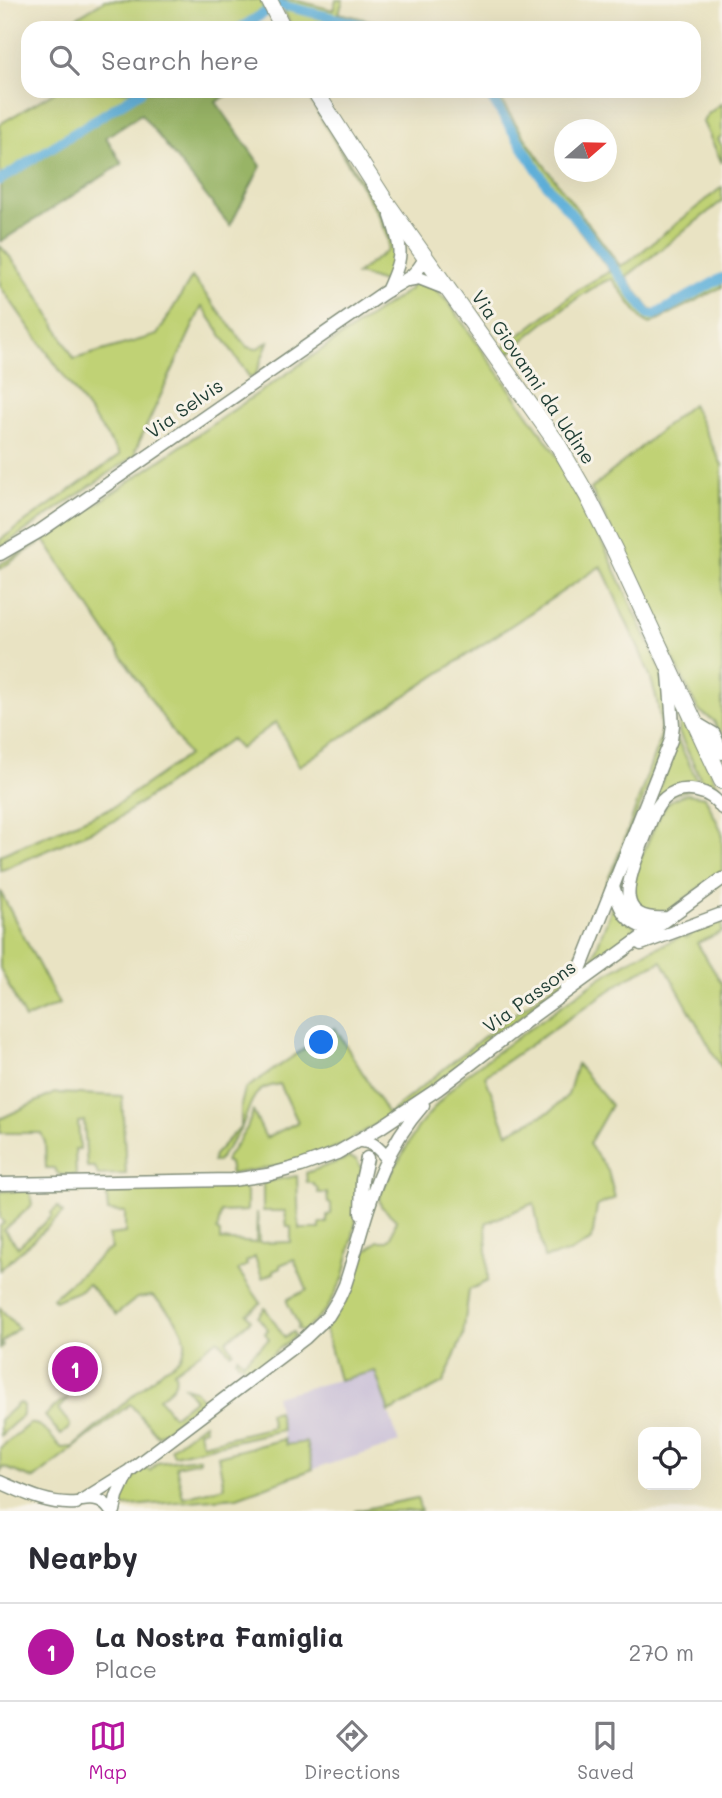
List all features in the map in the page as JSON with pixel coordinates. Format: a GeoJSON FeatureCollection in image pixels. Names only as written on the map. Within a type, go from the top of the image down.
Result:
{"type":"FeatureCollection","features":[{"type":"Feature","properties":{"kind":"main road","name":"Via Giovanni da Udine"},"geometry":{"type":"LineString","coordinates":[[319,98],[386,202],[563,454],[615,551],[722,781]]}},
{"type":"Feature","properties":{"kind":"street"},"geometry":{"type":"LineString","coordinates":[[386,202],[398,237],[400,265],[412,259],[425,258]]}},
{"type":"Feature","properties":{"kind":"street","name":"Via Selvis"},"geometry":{"type":"LineString","coordinates":[[0,554],[40,531],[387,291],[408,280],[425,258]]}},
{"type":"Feature","properties":{"kind":"street","name":"Via Selvis"},"geometry":{"type":"LineString","coordinates":[[387,291],[400,265]]}},
{"type":"Feature","properties":{"kind":"street"},"geometry":{"type":"LineString","coordinates":[[408,280],[419,278],[449,290]]}},
{"type":"Feature","properties":{"kind":"street"},"geometry":{"type":"LineString","coordinates":[[560,996],[581,967],[671,740],[673,708],[669,667]]}},
{"type":"Feature","properties":{"kind":"street"},"geometry":{"type":"LineString","coordinates":[[694,722],[713,734],[722,752]]}},
{"type":"Feature","properties":{"kind":"street"},"geometry":{"type":"LineString","coordinates":[[668,918],[653,919],[643,916],[631,904],[627,892],[628,880],[655,810],[666,796],[684,790],[705,793],[722,808]]}},
{"type":"Feature","properties":{"kind":"street","name":"Via Passons"},"geometry":{"type":"LineString","coordinates":[[0,1184],[232,1180],[267,1175],[337,1153],[438,1089],[560,996],[722,879]]}},
{"type":"Feature","properties":{"kind":"street"},"geometry":{"type":"LineString","coordinates":[[613,886],[619,906],[629,920],[652,931]]}},
{"type":"Feature","properties":{"kind":"street"},"geometry":{"type":"LineString","coordinates":[[621,952],[722,914]]}},
{"type":"Feature","properties":{"kind":"street"},"geometry":{"type":"LineString","coordinates":[[76,1504],[129,1471],[319,1326],[340,1298],[375,1182],[387,1158],[413,1116],[438,1089]]}},
{"type":"Feature","properties":{"kind":"street"},"geometry":{"type":"LineString","coordinates":[[358,1141],[366,1140],[387,1158]]}},
{"type":"Feature","properties":{"kind":"street","name":"Via Passons"},"geometry":{"type":"LineString","coordinates":[[337,1153],[387,1158]]}},
{"type":"Feature","properties":{"kind":"street"},"geometry":{"type":"LineString","coordinates":[[361,1224],[362,1180],[367,1158]]}},
{"type":"Feature","properties":{"kind":"street"},"geometry":{"type":"LineString","coordinates":[[113,1511],[129,1471]]}},
{"type":"Feature","properties":{"kind":"street"},"geometry":{"type":"LineString","coordinates":[[0,1482],[60,1504],[76,1504],[96,1499],[113,1511]]}},
{"type":"Feature","properties":{"kind":"street"},"geometry":{"type":"LineString","coordinates":[[41,1499],[54,1511]]}},
{"type":"Feature","properties":{"kind":"shaded area"},"geometry":{"type":"Polygon","coordinates":[[[375,1371],[399,1443],[313,1469],[306,1442],[285,1445],[275,1396],[375,1371]]]}},
{"type":"Feature","properties":{"kind":"green space"},"geometry":{"type":"Polygon","coordinates":[[[105,0],[260,0],[267,15],[257,21],[70,21],[105,0]]]}},
{"type":"Feature","properties":{"kind":"green space"},"geometry":{"type":"Polygon","coordinates":[[[279,0],[294,0],[333,10],[336,0],[343,0],[339,13],[372,21],[289,21],[279,0]]]}},
{"type":"Feature","properties":{"kind":"green space"},"geometry":{"type":"Polygon","coordinates":[[[44,98],[135,98],[0,184],[0,124],[44,98]]]}},
{"type":"Feature","properties":{"kind":"green space"},"geometry":{"type":"Polygon","coordinates":[[[135,98],[223,98],[216,102],[261,166],[230,226],[141,114],[106,137],[122,164],[0,242],[0,184],[135,98]]]}},
{"type":"Feature","properties":{"kind":"green space"},"geometry":{"type":"Polygon","coordinates":[[[309,98],[375,203],[388,229],[395,249],[390,275],[383,282],[355,275],[388,250],[388,239],[376,211],[309,98]]]}},
{"type":"Feature","properties":{"kind":"green space"},"geometry":{"type":"Polygon","coordinates":[[[488,98],[500,98],[554,178],[554,182],[557,182],[620,266],[630,261],[722,187],[722,201],[626,277],[649,308],[655,311],[722,274],[722,287],[650,324],[642,319],[612,279],[574,300],[509,354],[502,349],[579,289],[610,271],[544,187],[488,98]]]}},
{"type":"Feature","properties":{"kind":"green space"},"geometry":{"type":"Polygon","coordinates":[[[722,103],[722,136],[718,139],[722,146],[722,163],[703,122],[707,115],[722,103]]]}},
{"type":"Feature","properties":{"kind":"green space"},"geometry":{"type":"Polygon","coordinates":[[[0,246],[32,286],[74,359],[157,335],[192,277],[247,347],[256,349],[268,342],[256,374],[250,378],[202,306],[135,451],[137,454],[0,548],[0,540],[120,455],[0,286],[0,246]]]}},
{"type":"Feature","properties":{"kind":"green space"},"geometry":{"type":"Polygon","coordinates":[[[413,282],[434,288],[448,302],[554,451],[607,552],[660,667],[668,704],[667,739],[577,965],[562,985],[403,1108],[340,1146],[290,1164],[231,1174],[229,1163],[225,1161],[247,1128],[253,1111],[266,1138],[298,1122],[280,1084],[257,1093],[237,1135],[217,1162],[213,1162],[214,1155],[241,1126],[241,1105],[245,1089],[335,1028],[388,1114],[486,1035],[557,983],[574,961],[623,844],[660,738],[654,690],[601,566],[299,766],[276,722],[240,749],[231,739],[116,820],[0,871],[0,855],[113,807],[188,755],[44,540],[410,289],[413,282]]]}},
{"type":"Feature","properties":{"kind":"green space"},"geometry":{"type":"Polygon","coordinates":[[[692,404],[722,465],[722,739],[714,721],[698,710],[591,489],[692,404]]]}},
{"type":"Feature","properties":{"kind":"green space"},"geometry":{"type":"Polygon","coordinates":[[[44,540],[0,569],[0,564],[44,540]]]}},
{"type":"Feature","properties":{"kind":"green space"},"geometry":{"type":"Polygon","coordinates":[[[680,706],[722,798],[711,789],[705,788],[679,733],[680,706]]]}},
{"type":"Feature","properties":{"kind":"green space"},"geometry":{"type":"Polygon","coordinates":[[[677,739],[700,786],[658,799],[656,797],[677,739]]]}},
{"type":"Feature","properties":{"kind":"green space"},"geometry":{"type":"Polygon","coordinates":[[[687,794],[705,797],[722,832],[722,872],[668,911],[652,913],[635,899],[633,883],[636,872],[664,809],[673,799],[687,794]]]}},
{"type":"Feature","properties":{"kind":"green space"},"geometry":{"type":"Polygon","coordinates":[[[0,891],[59,1004],[25,1019],[0,968],[0,891]]]}},
{"type":"Feature","properties":{"kind":"green space"},"geometry":{"type":"Polygon","coordinates":[[[613,904],[640,932],[589,968],[613,904]]]}},
{"type":"Feature","properties":{"kind":"green space"},"geometry":{"type":"Polygon","coordinates":[[[722,918],[722,932],[697,943],[722,984],[722,1069],[662,961],[629,977],[485,1076],[507,1133],[551,1111],[568,1095],[577,1064],[611,1105],[589,1144],[608,1171],[615,1198],[597,1206],[592,1240],[570,1252],[544,1258],[534,1203],[486,1223],[488,1281],[469,1290],[463,1336],[443,1383],[389,1412],[375,1371],[339,1380],[325,1329],[348,1295],[366,1251],[378,1241],[388,1241],[392,1235],[396,1220],[381,1206],[379,1199],[418,1127],[468,1073],[600,978],[636,957],[684,935],[686,938],[691,935],[690,931],[722,918]]]}},
{"type":"Feature","properties":{"kind":"green space"},"geometry":{"type":"Polygon","coordinates":[[[55,1093],[122,1096],[126,1174],[98,1175],[95,1167],[87,1167],[84,1121],[78,1122],[80,1149],[75,1149],[76,1175],[59,1175],[54,1168],[46,1168],[45,1142],[41,1133],[0,1133],[0,1119],[55,1093]]]}},
{"type":"Feature","properties":{"kind":"green space"},"geometry":{"type":"Polygon","coordinates":[[[348,1157],[357,1160],[362,1170],[355,1201],[356,1221],[344,1277],[327,1309],[303,1332],[297,1328],[299,1326],[287,1302],[307,1290],[294,1259],[262,1278],[255,1257],[238,1270],[261,1303],[247,1314],[251,1320],[226,1341],[233,1351],[230,1353],[218,1339],[174,1371],[175,1384],[159,1398],[173,1416],[195,1399],[185,1387],[195,1390],[203,1400],[158,1436],[130,1404],[34,1479],[3,1467],[0,1473],[0,1448],[29,1424],[39,1425],[62,1448],[73,1447],[164,1369],[177,1361],[183,1353],[185,1343],[178,1323],[152,1296],[137,1298],[116,1315],[88,1284],[79,1291],[55,1301],[53,1298],[105,1252],[112,1249],[108,1235],[125,1233],[125,1212],[108,1211],[106,1189],[238,1186],[247,1191],[247,1211],[221,1212],[217,1231],[220,1233],[220,1240],[256,1243],[257,1212],[259,1243],[291,1242],[291,1227],[287,1227],[285,1211],[263,1211],[263,1182],[297,1176],[299,1229],[320,1229],[320,1223],[327,1223],[327,1215],[331,1214],[331,1204],[328,1203],[327,1193],[318,1193],[312,1183],[307,1183],[306,1173],[348,1157]]]}},
{"type":"Feature","properties":{"kind":"green space"},"geometry":{"type":"Polygon","coordinates":[[[2,1191],[30,1191],[32,1205],[4,1230],[18,1247],[52,1216],[51,1213],[58,1207],[63,1213],[0,1270],[0,1226],[4,1223],[0,1218],[2,1191]]]}},
{"type":"Feature","properties":{"kind":"green space"},"geometry":{"type":"Polygon","coordinates":[[[0,1308],[18,1328],[1,1343],[3,1345],[0,1348],[0,1308]]]}},
{"type":"Feature","properties":{"kind":"green space"},"geometry":{"type":"Polygon","coordinates":[[[265,1308],[285,1338],[293,1332],[295,1336],[252,1371],[236,1359],[238,1357],[243,1362],[269,1339],[265,1333],[268,1330],[258,1317],[265,1308]]]}},
{"type":"Feature","properties":{"kind":"green space"},"geometry":{"type":"Polygon","coordinates":[[[67,1400],[58,1409],[70,1424],[61,1435],[45,1416],[60,1402],[67,1400]]]}},
{"type":"Feature","properties":{"kind":"green space"},"geometry":{"type":"Polygon","coordinates":[[[19,1403],[23,1405],[23,1415],[0,1436],[0,1420],[19,1403]]]}},
{"type":"Feature","properties":{"kind":"green space"},"geometry":{"type":"Polygon","coordinates":[[[278,1411],[282,1430],[174,1455],[171,1448],[204,1423],[205,1429],[199,1431],[202,1444],[272,1427],[269,1413],[278,1411]]]}},
{"type":"Feature","properties":{"kind":"green space"},"geometry":{"type":"Polygon","coordinates":[[[284,1439],[286,1445],[306,1442],[313,1469],[237,1497],[120,1507],[129,1485],[144,1466],[150,1471],[157,1463],[199,1458],[199,1461],[176,1466],[183,1497],[224,1487],[218,1456],[284,1439]]]}},
{"type":"Feature","properties":{"kind":"green space"},"geometry":{"type":"Polygon","coordinates":[[[417,1498],[421,1511],[355,1511],[417,1498]]]}},
{"type":"Feature","properties":{"kind":"waterway"},"geometry":{"type":"LineString","coordinates":[[251,21],[281,5],[346,21]]}},
{"type":"Feature","properties":{"kind":"waterway"},"geometry":{"type":"LineString","coordinates":[[0,180],[130,98]]}},
{"type":"Feature","properties":{"kind":"waterway"},"geometry":{"type":"LineString","coordinates":[[491,98],[547,185],[585,230],[648,314],[654,315],[722,278]]}},
{"type":"Feature","properties":{"kind":"place","name":"La Nostra Famiglia"},"geometry":{"type":"Point","coordinates":[75,1369]}}]}
